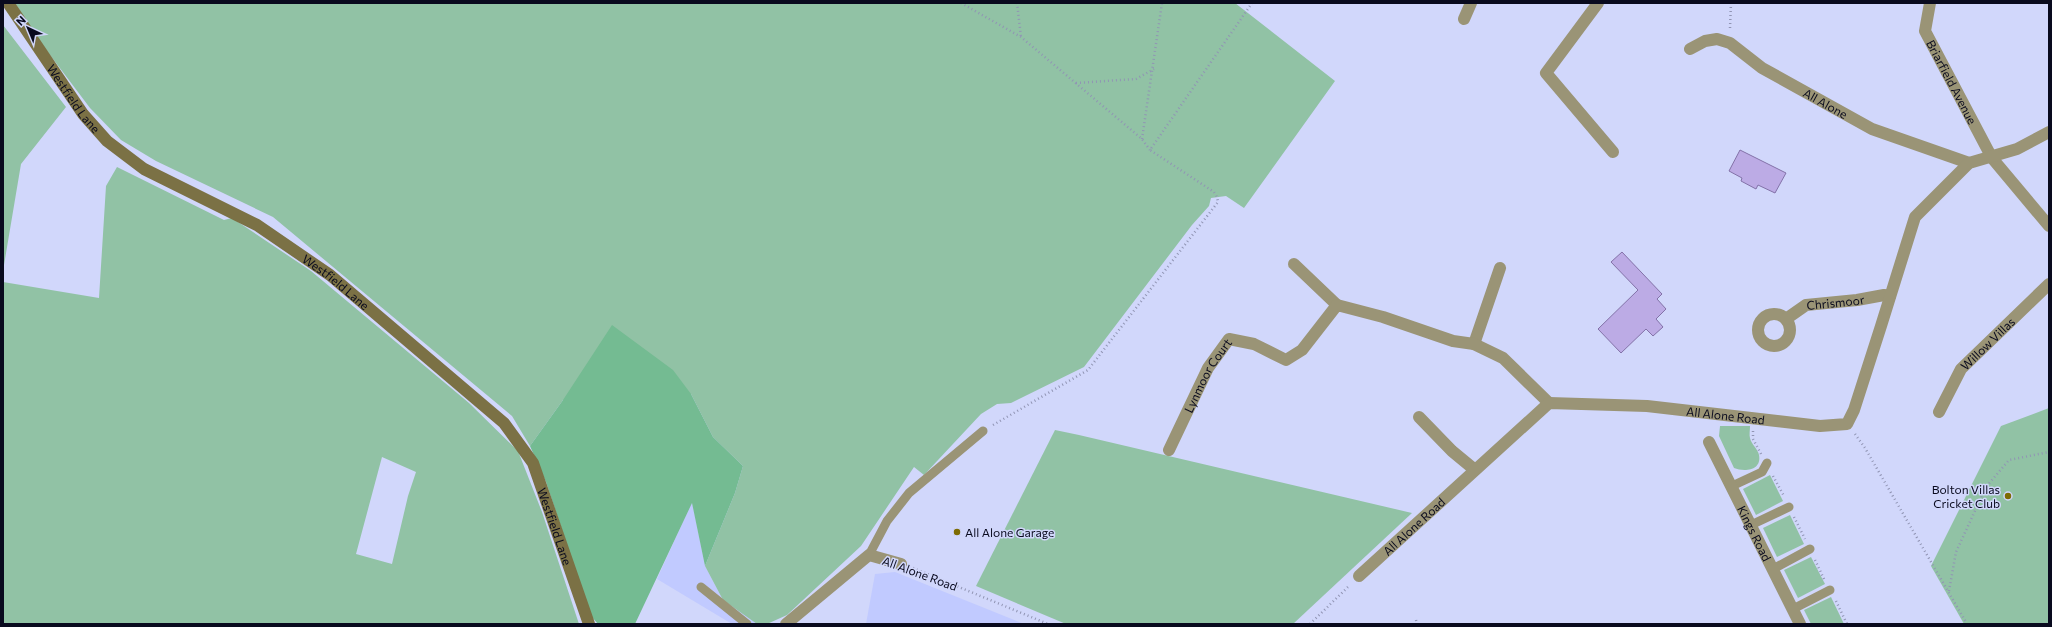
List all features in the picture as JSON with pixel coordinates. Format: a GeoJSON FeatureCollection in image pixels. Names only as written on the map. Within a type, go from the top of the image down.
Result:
{"type":"FeatureCollection","features":[{"type":"Feature","properties":{"kind":"street","name":"Westfield Lane"},"geometry":{"type":"LineString","coordinates":[[8,3],[83,114],[107,141],[144,169],[257,225],[330,275],[504,422],[533,463],[589,624]]}},
{"type":"Feature","properties":{"kind":"street"},"geometry":{"type":"LineString","coordinates":[[1464,19],[1471,3]]}},
{"type":"Feature","properties":{"kind":"street"},"geometry":{"type":"LineString","coordinates":[[1598,3],[1546,73],[1613,152]]}},
{"type":"Feature","properties":{"kind":"street","name":"Briarfield Avenue"},"geometry":{"type":"LineString","coordinates":[[1930,3],[1925,31],[1992,158],[2049,226]]}},
{"type":"Feature","properties":{"kind":"street","name":"All Alone"},"geometry":{"type":"LineString","coordinates":[[1690,49],[1705,41],[1717,39],[1730,43],[1762,68],[1872,129],[1969,163]]}},
{"type":"Feature","properties":{"kind":"street"},"geometry":{"type":"LineString","coordinates":[[1847,424],[1854,410],[1915,217],[1969,163],[2017,150],[2049,132]]}},
{"type":"Feature","properties":{"kind":"street"},"geometry":{"type":"LineString","coordinates":[[1294,264],[1337,305],[1383,317],[1453,341],[1474,344],[1503,358],[1549,403]]}},
{"type":"Feature","properties":{"kind":"street"},"geometry":{"type":"LineString","coordinates":[[1474,344],[1500,268]]}},
{"type":"Feature","properties":{"kind":"street","name":"Willow Villas"},"geometry":{"type":"LineString","coordinates":[[1939,412],[1961,369],[2049,284]]}},
{"type":"Feature","properties":{"kind":"street","name":"Chrismoor"},"geometry":{"type":"LineString","coordinates":[[1786,319],[1806,305],[1857,300],[1884,295],[1890,296]]}},
{"type":"Feature","properties":{"kind":"street","name":"Lynmoor Court"},"geometry":{"type":"LineString","coordinates":[[1169,450],[1208,368],[1229,339],[1254,344],[1286,360],[1302,350],[1337,305]]}},
{"type":"Feature","properties":{"kind":"street","name":"All Alone Road"},"geometry":{"type":"LineString","coordinates":[[1359,576],[1549,403],[1647,406],[1820,426],[1847,424]]}},
{"type":"Feature","properties":{"kind":"street"},"geometry":{"type":"LineString","coordinates":[[1419,417],[1452,451],[1475,470]]}},
{"type":"Feature","properties":{"kind":"street","name":"Kings Road"},"geometry":{"type":"LineString","coordinates":[[1709,442],[1800,624]]}},
{"type":"Feature","properties":{"kind":"street","name":"All Alone Road"},"geometry":{"type":"LineString","coordinates":[[786,624],[868,555],[901,564]]}},
{"type":"Feature","properties":{"kind":"lane"},"geometry":{"type":"LineString","coordinates":[[868,555],[887,521],[909,493],[983,431]]}},
{"type":"Feature","properties":{"kind":"lane"},"geometry":{"type":"LineString","coordinates":[[1732,486],[1762,472],[1767,463]]}},
{"type":"Feature","properties":{"kind":"lane"},"geometry":{"type":"LineString","coordinates":[[1751,525],[1789,507]]}},
{"type":"Feature","properties":{"kind":"lane"},"geometry":{"type":"LineString","coordinates":[[1773,569],[1810,549]]}},
{"type":"Feature","properties":{"kind":"lane"},"geometry":{"type":"LineString","coordinates":[[701,587],[747,624]]}},
{"type":"Feature","properties":{"kind":"lane"},"geometry":{"type":"LineString","coordinates":[[1793,609],[1830,590]]}},
{"type":"Feature","properties":{"kind":"path"},"geometry":{"type":"LineString","coordinates":[[961,3],[1021,38],[1142,139],[1150,150],[1214,192],[1218,202],[1088,370],[983,431]]}},
{"type":"Feature","properties":{"kind":"path"},"geometry":{"type":"LineString","coordinates":[[1017,3],[1021,38]]}},
{"type":"Feature","properties":{"kind":"path"},"geometry":{"type":"LineString","coordinates":[[1142,139],[1154,68],[1162,3]]}},
{"type":"Feature","properties":{"kind":"path"},"geometry":{"type":"LineString","coordinates":[[1150,150],[1252,3]]}},
{"type":"Feature","properties":{"kind":"path"},"geometry":{"type":"LineString","coordinates":[[1730,43],[1731,3]]}},
{"type":"Feature","properties":{"kind":"path"},"geometry":{"type":"LineString","coordinates":[[1076,84],[1136,79],[1154,68]]}},
{"type":"Feature","properties":{"kind":"path"},"geometry":{"type":"LineString","coordinates":[[1847,424],[1865,448],[1967,624]]}},
{"type":"Feature","properties":{"kind":"path"},"geometry":{"type":"LineString","coordinates":[[1949,591],[1956,552],[1986,487],[2010,460],[2049,452]]}},
{"type":"Feature","properties":{"kind":"path","name":"All Alone Road"},"geometry":{"type":"LineString","coordinates":[[901,564],[1048,624]]}},
{"type":"Feature","properties":{"kind":"path"},"geometry":{"type":"LineString","coordinates":[[1310,624],[1359,576]]}},
{"type":"Feature","properties":{"kind":"path"},"geometry":{"type":"LineString","coordinates":[[1416,620],[1417,624]]}},
{"type":"Feature","properties":{"kind":"shaded area"},"geometry":{"type":"Polygon","coordinates":[[[692,502],[705,566],[723,600],[757,624],[732,624],[657,579],[692,502]]]}},
{"type":"Feature","properties":{"kind":"shaded area"},"geometry":{"type":"Polygon","coordinates":[[[895,572],[1024,624],[866,624],[875,574],[895,572]]]}},
{"type":"Feature","properties":{"kind":"green space"},"geometry":{"type":"Polygon","coordinates":[[[15,3],[1235,3],[1335,81],[1244,208],[1226,196],[1211,198],[1209,206],[1192,225],[1084,367],[1011,403],[997,404],[981,414],[924,475],[914,467],[861,546],[787,615],[767,624],[757,624],[723,600],[705,566],[735,493],[743,466],[713,437],[691,394],[563,400],[530,446],[512,416],[273,217],[156,161],[121,140],[90,108],[44,47],[15,3]]]}},
{"type":"Feature","properties":{"kind":"green space"},"geometry":{"type":"Polygon","coordinates":[[[3,25],[66,107],[21,164],[3,271],[3,25]]]}},
{"type":"Feature","properties":{"kind":"green space"},"geometry":{"type":"Polygon","coordinates":[[[117,167],[224,220],[232,218],[311,271],[469,403],[518,451],[542,512],[579,624],[3,624],[3,282],[99,298],[106,186],[117,167]],[[382,457],[356,554],[392,564],[408,496],[416,472],[382,457]]]}},
{"type":"Feature","properties":{"kind":"green space"},"geometry":{"type":"Polygon","coordinates":[[[612,325],[673,370],[691,394],[713,437],[743,466],[735,493],[705,566],[692,503],[635,624],[598,624],[591,616],[546,482],[530,446],[563,400],[612,325]]]}},
{"type":"Feature","properties":{"kind":"green space","name":"Bolton Villas Cricket Club"},"geometry":{"type":"Polygon","coordinates":[[[2049,408],[2049,624],[1964,624],[1931,566],[2001,426],[2049,408]]]}},
{"type":"Feature","properties":{"kind":"green space"},"geometry":{"type":"Polygon","coordinates":[[[1720,426],[1750,426],[1751,440],[1759,455],[1758,464],[1755,467],[1747,470],[1734,468],[1719,436],[1720,426]]]}},
{"type":"Feature","properties":{"kind":"green space"},"geometry":{"type":"Polygon","coordinates":[[[1055,430],[1412,513],[1293,624],[1066,624],[976,586],[1055,430]]]}},
{"type":"Feature","properties":{"kind":"green space"},"geometry":{"type":"Polygon","coordinates":[[[1770,475],[1783,501],[1756,515],[1743,489],[1770,475]]]}},
{"type":"Feature","properties":{"kind":"green space"},"geometry":{"type":"Polygon","coordinates":[[[1790,515],[1804,544],[1777,557],[1763,528],[1790,515]]]}},
{"type":"Feature","properties":{"kind":"green space"},"geometry":{"type":"Polygon","coordinates":[[[1811,557],[1825,584],[1798,598],[1784,570],[1811,557]]]}},
{"type":"Feature","properties":{"kind":"green space"},"geometry":{"type":"Polygon","coordinates":[[[1831,597],[1844,624],[1811,624],[1804,610],[1831,597]]]}},
{"type":"Feature","properties":{"kind":"building"},"geometry":{"type":"Polygon","coordinates":[[[1740,150],[1786,173],[1775,193],[1758,185],[1756,189],[1741,181],[1742,178],[1729,171],[1740,150]]]}},
{"type":"Feature","properties":{"kind":"building"},"geometry":{"type":"Polygon","coordinates":[[[1622,252],[1662,294],[1657,299],[1666,309],[1656,319],[1663,327],[1653,336],[1646,329],[1621,353],[1598,329],[1638,290],[1611,262],[1622,252]]]}},
{"type":"Feature","properties":{"kind":"place","name":"Bolton Villas Cricket Club"},"geometry":{"type":"Point","coordinates":[2008,496]}},
{"type":"Feature","properties":{"kind":"place","name":"All Alone Garage"},"geometry":{"type":"Point","coordinates":[957,532]}}]}
